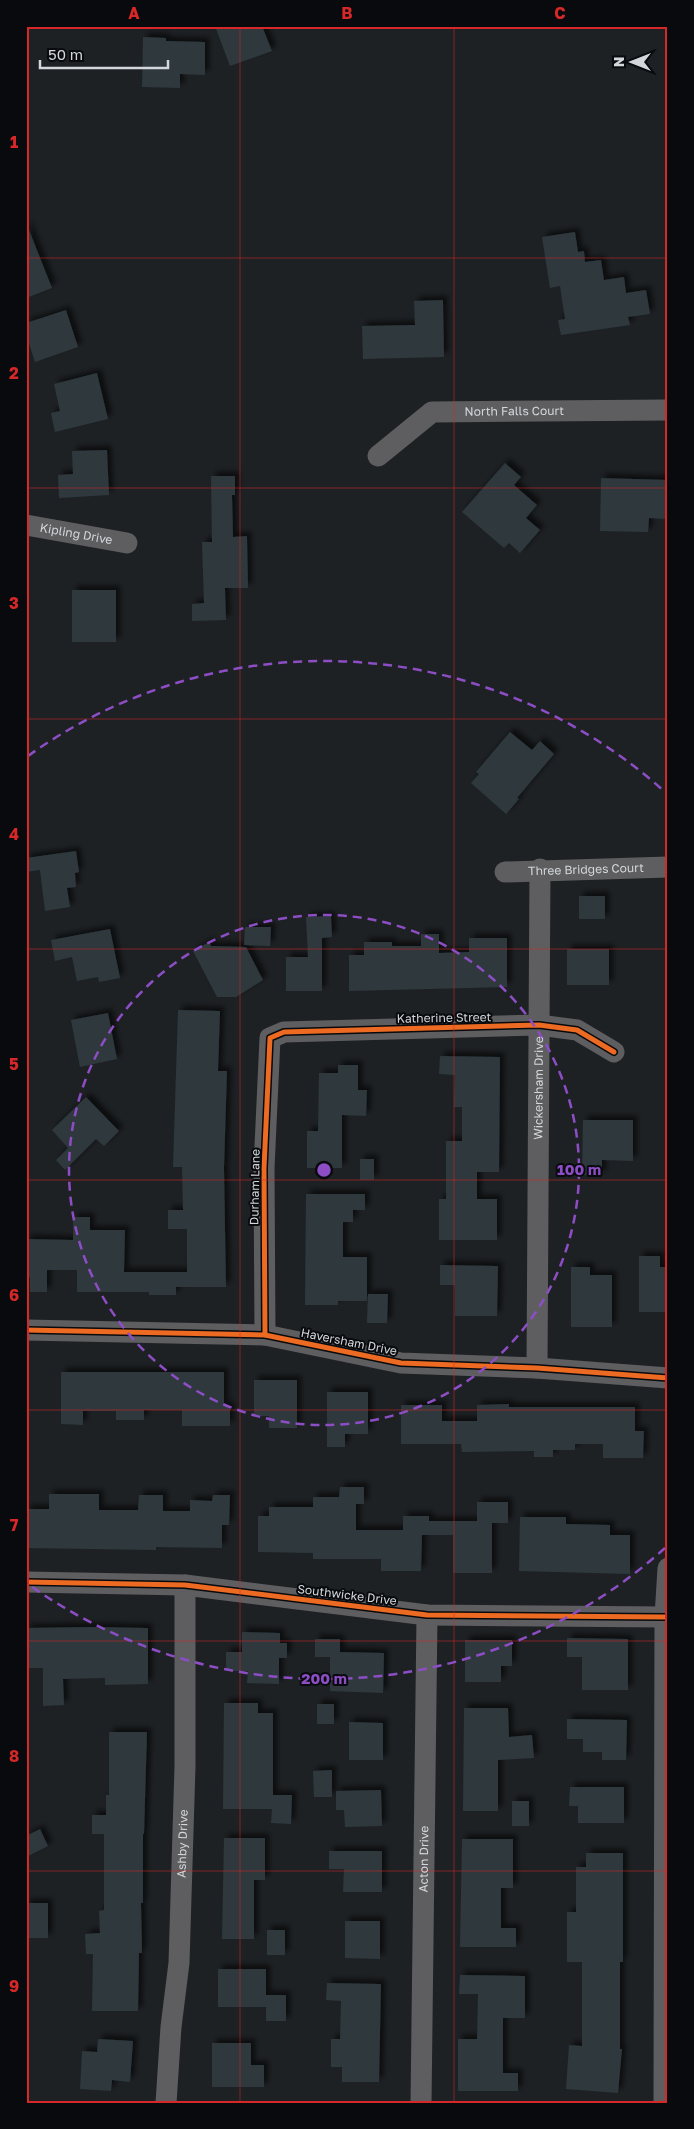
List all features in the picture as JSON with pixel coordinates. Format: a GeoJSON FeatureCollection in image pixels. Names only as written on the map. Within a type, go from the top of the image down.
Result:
{"type":"FeatureCollection","features":[{"type":"Feature","properties":{"kind":"street","name":"North Falls Court"},"geometry":{"type":"LineString","coordinates":[[378,456],[432,412],[668,410]]}},
{"type":"Feature","properties":{"kind":"street","name":"Kipling Drive"},"geometry":{"type":"LineString","coordinates":[[26,525],[127,544]]}},
{"type":"Feature","properties":{"kind":"street","name":"Three Bridges Court"},"geometry":{"type":"LineString","coordinates":[[504,872],[540,869],[668,866]]}},
{"type":"Feature","properties":{"kind":"street","name":"Wickersham Drive"},"geometry":{"type":"LineString","coordinates":[[537,1368],[540,869]]}},
{"type":"Feature","properties":{"kind":"street","name":"Katherine Street"},"geometry":{"type":"LineString","coordinates":[[270,1038],[284,1032],[539,1025],[577,1030],[614,1052]]}},
{"type":"Feature","properties":{"kind":"street","name":"Durham Lane"},"geometry":{"type":"LineString","coordinates":[[265,1335],[264,1168],[270,1038]]}},
{"type":"Feature","properties":{"kind":"street","name":"Haversham Drive"},"geometry":{"type":"LineString","coordinates":[[26,1330],[265,1335],[401,1363],[537,1368],[668,1378]]}},
{"type":"Feature","properties":{"kind":"street"},"geometry":{"type":"LineString","coordinates":[[664,2103],[665,1617],[668,1568]]}},
{"type":"Feature","properties":{"kind":"street","name":"Southwicke Drive"},"geometry":{"type":"LineString","coordinates":[[26,1582],[185,1585],[427,1615],[665,1617]]}},
{"type":"Feature","properties":{"kind":"street","name":"Ashby Drive"},"geometry":{"type":"LineString","coordinates":[[166,2103],[171,2027],[180,1963],[185,1766],[185,1585]]}},
{"type":"Feature","properties":{"kind":"street","name":"Acton Drive"},"geometry":{"type":"LineString","coordinates":[[421,2103],[427,1615]]}},
{"type":"Feature","properties":{"kind":"building"},"geometry":{"type":"Polygon","coordinates":[[[215,26],[262,26],[272,51],[230,66],[215,26]]]}},
{"type":"Feature","properties":{"kind":"building"},"geometry":{"type":"Polygon","coordinates":[[[143,37],[166,38],[166,41],[205,42],[205,75],[180,74],[180,88],[142,87],[143,37]]]}},
{"type":"Feature","properties":{"kind":"building"},"geometry":{"type":"Polygon","coordinates":[[[26,226],[52,288],[26,298],[26,226]]]}},
{"type":"Feature","properties":{"kind":"building"},"geometry":{"type":"Polygon","coordinates":[[[575,232],[578,252],[584,251],[585,262],[601,260],[604,280],[624,277],[626,293],[646,290],[650,314],[628,317],[630,325],[561,335],[558,320],[565,319],[560,286],[550,288],[542,237],[575,232]]]}},
{"type":"Feature","properties":{"kind":"building"},"geometry":{"type":"Polygon","coordinates":[[[443,300],[444,357],[363,359],[362,326],[415,325],[414,301],[443,300]]]}},
{"type":"Feature","properties":{"kind":"building"},"geometry":{"type":"Polygon","coordinates":[[[66,310],[78,347],[35,362],[26,334],[26,323],[66,310]]]}},
{"type":"Feature","properties":{"kind":"building"},"geometry":{"type":"Polygon","coordinates":[[[97,373],[108,419],[55,432],[51,413],[60,411],[54,384],[97,373]]]}},
{"type":"Feature","properties":{"kind":"building"},"geometry":{"type":"Polygon","coordinates":[[[107,450],[109,495],[59,498],[58,475],[73,474],[72,451],[107,450]]]}},
{"type":"Feature","properties":{"kind":"building"},"geometry":{"type":"Polygon","coordinates":[[[505,463],[521,477],[514,485],[537,505],[526,518],[540,530],[520,553],[509,543],[504,548],[462,512],[505,463]]]}},
{"type":"Feature","properties":{"kind":"building"},"geometry":{"type":"Polygon","coordinates":[[[211,476],[235,476],[235,495],[232,495],[233,537],[247,536],[248,588],[225,588],[226,620],[192,621],[192,604],[204,603],[202,542],[212,542],[211,476]]]}},
{"type":"Feature","properties":{"kind":"building"},"geometry":{"type":"Polygon","coordinates":[[[601,478],[668,480],[666,519],[649,518],[648,532],[600,531],[601,478]]]}},
{"type":"Feature","properties":{"kind":"building"},"geometry":{"type":"Polygon","coordinates":[[[72,590],[116,590],[116,642],[72,642],[72,590]]]}},
{"type":"Feature","properties":{"kind":"building"},"geometry":{"type":"Polygon","coordinates":[[[510,732],[532,750],[540,741],[554,754],[506,814],[471,783],[479,774],[476,772],[510,732]]]}},
{"type":"Feature","properties":{"kind":"building"},"geometry":{"type":"Polygon","coordinates":[[[76,851],[79,872],[75,873],[76,887],[67,888],[70,907],[45,911],[40,870],[26,872],[26,858],[76,851]]]}},
{"type":"Feature","properties":{"kind":"building"},"geometry":{"type":"Polygon","coordinates":[[[579,896],[605,896],[605,919],[579,919],[579,896]]]}},
{"type":"Feature","properties":{"kind":"building"},"geometry":{"type":"Polygon","coordinates":[[[331,916],[332,937],[322,938],[322,991],[286,991],[286,957],[308,957],[306,917],[331,916]]]}},
{"type":"Feature","properties":{"kind":"building"},"geometry":{"type":"Polygon","coordinates":[[[245,927],[271,927],[270,946],[244,945],[245,927]]]}},
{"type":"Feature","properties":{"kind":"building"},"geometry":{"type":"Polygon","coordinates":[[[110,929],[120,978],[99,982],[98,977],[77,981],[72,957],[55,961],[51,940],[110,929]]]}},
{"type":"Feature","properties":{"kind":"building"},"geometry":{"type":"Polygon","coordinates":[[[421,934],[439,934],[439,953],[469,952],[469,938],[507,938],[507,987],[349,991],[349,955],[364,955],[364,942],[392,942],[392,946],[421,946],[421,934]]]}},
{"type":"Feature","properties":{"kind":"building"},"geometry":{"type":"Polygon","coordinates":[[[209,942],[211,946],[246,947],[263,980],[236,997],[217,997],[193,951],[209,942]]]}},
{"type":"Feature","properties":{"kind":"building"},"geometry":{"type":"Polygon","coordinates":[[[567,949],[609,949],[609,985],[567,985],[567,949]]]}},
{"type":"Feature","properties":{"kind":"building"},"geometry":{"type":"Polygon","coordinates":[[[178,1010],[220,1011],[218,1071],[227,1071],[224,1168],[226,1287],[176,1287],[176,1295],[149,1295],[149,1292],[77,1292],[77,1270],[47,1270],[47,1292],[30,1292],[30,1277],[26,1277],[26,1239],[73,1240],[73,1217],[90,1217],[90,1230],[125,1230],[124,1272],[187,1272],[187,1229],[168,1229],[168,1210],[183,1210],[182,1167],[173,1167],[178,1010]]]}},
{"type":"Feature","properties":{"kind":"building"},"geometry":{"type":"Polygon","coordinates":[[[108,1013],[117,1059],[80,1067],[71,1020],[108,1013]]]}},
{"type":"Feature","properties":{"kind":"building"},"geometry":{"type":"Polygon","coordinates":[[[440,1056],[500,1057],[499,1172],[477,1172],[477,1199],[497,1199],[497,1240],[439,1240],[439,1199],[446,1199],[446,1141],[462,1141],[462,1107],[454,1107],[455,1075],[439,1074],[440,1056]]]}},
{"type":"Feature","properties":{"kind":"building"},"geometry":{"type":"Polygon","coordinates":[[[338,1065],[358,1065],[358,1090],[367,1090],[366,1116],[342,1115],[342,1168],[307,1168],[307,1131],[318,1131],[319,1073],[338,1073],[338,1065]]]}},
{"type":"Feature","properties":{"kind":"building"},"geometry":{"type":"Polygon","coordinates":[[[86,1097],[119,1131],[104,1146],[96,1139],[65,1170],[56,1160],[68,1148],[52,1130],[86,1097]]]}},
{"type":"Feature","properties":{"kind":"building"},"geometry":{"type":"Polygon","coordinates":[[[583,1120],[633,1120],[633,1161],[602,1160],[602,1175],[582,1175],[583,1120]]]}},
{"type":"Feature","properties":{"kind":"building"},"geometry":{"type":"Polygon","coordinates":[[[360,1159],[374,1159],[374,1180],[360,1180],[360,1159]]]}},
{"type":"Feature","properties":{"kind":"building"},"geometry":{"type":"Polygon","coordinates":[[[306,1194],[365,1194],[365,1210],[353,1210],[353,1222],[343,1222],[343,1257],[367,1257],[367,1301],[338,1301],[338,1305],[305,1305],[306,1194]]]}},
{"type":"Feature","properties":{"kind":"building"},"geometry":{"type":"Polygon","coordinates":[[[639,1256],[660,1256],[660,1267],[668,1267],[668,1312],[639,1312],[639,1256]]]}},
{"type":"Feature","properties":{"kind":"building"},"geometry":{"type":"Polygon","coordinates":[[[440,1265],[498,1266],[497,1316],[455,1316],[455,1285],[440,1285],[440,1265]]]}},
{"type":"Feature","properties":{"kind":"building"},"geometry":{"type":"Polygon","coordinates":[[[571,1267],[590,1267],[590,1275],[612,1275],[612,1327],[571,1327],[571,1267]]]}},
{"type":"Feature","properties":{"kind":"building"},"geometry":{"type":"Polygon","coordinates":[[[368,1294],[388,1294],[387,1323],[367,1323],[368,1294]]]}},
{"type":"Feature","properties":{"kind":"building"},"geometry":{"type":"Polygon","coordinates":[[[61,1372],[224,1372],[224,1406],[230,1406],[230,1426],[182,1426],[182,1410],[144,1410],[144,1420],[116,1420],[116,1411],[83,1411],[83,1425],[61,1424],[61,1372]]]}},
{"type":"Feature","properties":{"kind":"building"},"geometry":{"type":"Polygon","coordinates":[[[254,1380],[297,1380],[297,1428],[269,1428],[269,1416],[254,1416],[254,1380]]]}},
{"type":"Feature","properties":{"kind":"building"},"geometry":{"type":"Polygon","coordinates":[[[327,1392],[368,1392],[368,1434],[345,1434],[345,1447],[327,1447],[327,1392]]]}},
{"type":"Feature","properties":{"kind":"building"},"geometry":{"type":"Polygon","coordinates":[[[509,1404],[509,1407],[635,1407],[635,1431],[644,1431],[643,1458],[603,1458],[603,1444],[575,1444],[575,1450],[553,1450],[553,1457],[534,1457],[534,1451],[462,1452],[461,1444],[401,1444],[401,1405],[442,1405],[442,1421],[477,1421],[477,1405],[509,1404]]]}},
{"type":"Feature","properties":{"kind":"building"},"geometry":{"type":"Polygon","coordinates":[[[340,1487],[364,1487],[364,1504],[356,1504],[356,1530],[403,1530],[403,1516],[429,1516],[429,1521],[477,1521],[477,1502],[508,1502],[508,1523],[492,1523],[492,1573],[453,1573],[453,1535],[422,1535],[421,1571],[381,1571],[381,1559],[313,1559],[313,1553],[258,1552],[258,1516],[269,1516],[269,1507],[313,1507],[313,1497],[339,1497],[340,1487]]]}},
{"type":"Feature","properties":{"kind":"building"},"geometry":{"type":"Polygon","coordinates":[[[49,1494],[99,1494],[99,1510],[138,1510],[139,1495],[163,1495],[163,1511],[190,1511],[190,1500],[212,1501],[213,1495],[230,1495],[229,1525],[222,1525],[222,1548],[156,1547],[156,1550],[26,1548],[26,1509],[49,1509],[49,1494]]]}},
{"type":"Feature","properties":{"kind":"building"},"geometry":{"type":"Polygon","coordinates":[[[520,1517],[566,1517],[566,1524],[610,1525],[610,1535],[630,1535],[630,1574],[519,1571],[520,1517]]]}},
{"type":"Feature","properties":{"kind":"building"},"geometry":{"type":"Polygon","coordinates":[[[26,1628],[148,1628],[148,1684],[105,1685],[105,1678],[63,1679],[64,1705],[43,1706],[43,1668],[26,1668],[26,1628]]]}},
{"type":"Feature","properties":{"kind":"building"},"geometry":{"type":"Polygon","coordinates":[[[242,1632],[280,1633],[280,1643],[287,1643],[287,1658],[279,1658],[279,1684],[247,1683],[248,1671],[226,1671],[226,1652],[242,1652],[242,1632]]]}},
{"type":"Feature","properties":{"kind":"building"},"geometry":{"type":"Polygon","coordinates":[[[567,1638],[628,1639],[628,1690],[582,1690],[582,1657],[567,1657],[567,1638]]]}},
{"type":"Feature","properties":{"kind":"building"},"geometry":{"type":"Polygon","coordinates":[[[315,1639],[340,1639],[340,1652],[384,1653],[383,1693],[330,1691],[330,1657],[315,1657],[315,1639]]]}},
{"type":"Feature","properties":{"kind":"building"},"geometry":{"type":"Polygon","coordinates":[[[465,1640],[512,1640],[512,1666],[501,1666],[501,1682],[465,1682],[465,1640]]]}},
{"type":"Feature","properties":{"kind":"building"},"geometry":{"type":"Polygon","coordinates":[[[224,1703],[258,1703],[258,1713],[273,1713],[273,1795],[292,1795],[291,1824],[271,1823],[272,1809],[223,1809],[224,1703]]]}},
{"type":"Feature","properties":{"kind":"building"},"geometry":{"type":"Polygon","coordinates":[[[317,1704],[334,1704],[334,1724],[317,1724],[317,1704]]]}},
{"type":"Feature","properties":{"kind":"building"},"geometry":{"type":"Polygon","coordinates":[[[464,1708],[508,1708],[509,1737],[532,1735],[534,1758],[498,1760],[498,1811],[463,1811],[464,1708]]]}},
{"type":"Feature","properties":{"kind":"building"},"geometry":{"type":"Polygon","coordinates":[[[567,1719],[627,1720],[626,1760],[602,1760],[602,1752],[583,1752],[583,1739],[567,1739],[567,1719]]]}},
{"type":"Feature","properties":{"kind":"building"},"geometry":{"type":"Polygon","coordinates":[[[349,1722],[383,1723],[383,1760],[349,1760],[349,1722]]]}},
{"type":"Feature","properties":{"kind":"building"},"geometry":{"type":"Polygon","coordinates":[[[109,1732],[147,1732],[143,1834],[143,1903],[141,1903],[142,1953],[139,1953],[138,2011],[92,2011],[93,1954],[86,1954],[85,1934],[100,1933],[99,1911],[104,1910],[104,1834],[92,1834],[92,1815],[106,1815],[106,1795],[109,1795],[109,1732]]]}},
{"type":"Feature","properties":{"kind":"building"},"geometry":{"type":"Polygon","coordinates":[[[332,1770],[332,1797],[314,1797],[313,1771],[332,1770]]]}},
{"type":"Feature","properties":{"kind":"building"},"geometry":{"type":"Polygon","coordinates":[[[570,1787],[624,1787],[624,1823],[578,1823],[578,1806],[569,1806],[570,1787]]]}},
{"type":"Feature","properties":{"kind":"building"},"geometry":{"type":"Polygon","coordinates":[[[381,1790],[382,1826],[345,1827],[344,1810],[336,1810],[336,1791],[381,1790]]]}},
{"type":"Feature","properties":{"kind":"building"},"geometry":{"type":"Polygon","coordinates":[[[512,1801],[529,1801],[529,1826],[512,1826],[512,1801]]]}},
{"type":"Feature","properties":{"kind":"building"},"geometry":{"type":"Polygon","coordinates":[[[40,1829],[48,1846],[26,1857],[26,1836],[40,1829]]]}},
{"type":"Feature","properties":{"kind":"building"},"geometry":{"type":"Polygon","coordinates":[[[224,1838],[265,1838],[265,1880],[254,1880],[254,1939],[222,1939],[224,1838]]]}},
{"type":"Feature","properties":{"kind":"building"},"geometry":{"type":"Polygon","coordinates":[[[462,1839],[513,1839],[513,1888],[501,1888],[501,1928],[516,1928],[516,1947],[460,1947],[462,1839]]]}},
{"type":"Feature","properties":{"kind":"building"},"geometry":{"type":"Polygon","coordinates":[[[329,1851],[382,1851],[382,1892],[343,1892],[344,1869],[329,1869],[329,1851]]]}},
{"type":"Feature","properties":{"kind":"building"},"geometry":{"type":"Polygon","coordinates":[[[586,1853],[623,1853],[623,1962],[620,1962],[620,2049],[622,2049],[618,2093],[566,2089],[569,2045],[582,2046],[582,1962],[567,1962],[567,1912],[576,1912],[576,1867],[586,1867],[586,1853]]]}},
{"type":"Feature","properties":{"kind":"building"},"geometry":{"type":"Polygon","coordinates":[[[26,1903],[48,1903],[48,1938],[26,1938],[26,1903]]]}},
{"type":"Feature","properties":{"kind":"building"},"geometry":{"type":"Polygon","coordinates":[[[345,1921],[380,1921],[380,1959],[345,1958],[345,1921]]]}},
{"type":"Feature","properties":{"kind":"building"},"geometry":{"type":"Polygon","coordinates":[[[267,1930],[285,1930],[285,1955],[267,1955],[267,1930]]]}},
{"type":"Feature","properties":{"kind":"building"},"geometry":{"type":"Polygon","coordinates":[[[218,1969],[266,1969],[266,1995],[286,1995],[286,2021],[266,2021],[266,2007],[218,2007],[218,1969]]]}},
{"type":"Feature","properties":{"kind":"building"},"geometry":{"type":"Polygon","coordinates":[[[460,1975],[525,1976],[525,2018],[503,2018],[503,2073],[518,2073],[518,2091],[458,2091],[458,2039],[477,2039],[478,1994],[459,1994],[460,1975]]]}},
{"type":"Feature","properties":{"kind":"building"},"geometry":{"type":"Polygon","coordinates":[[[327,1983],[381,1984],[379,2082],[342,2082],[342,2067],[331,2067],[331,2039],[340,2039],[341,2001],[326,2000],[327,1983]]]}},
{"type":"Feature","properties":{"kind":"building"},"geometry":{"type":"Polygon","coordinates":[[[98,2039],[133,2041],[130,2082],[112,2080],[111,2091],[80,2089],[82,2051],[97,2052],[98,2039]]]}},
{"type":"Feature","properties":{"kind":"building"},"geometry":{"type":"Polygon","coordinates":[[[212,2043],[251,2043],[251,2065],[264,2065],[264,2087],[212,2087],[212,2043]]]}},
{"type":"Feature","properties":{"kind":"cycle path"},"geometry":{"type":"LineString","coordinates":[[265,1335],[264,1168],[270,1038],[284,1032],[539,1025],[577,1030],[614,1052]]}},
{"type":"Feature","properties":{"kind":"cycle path"},"geometry":{"type":"LineString","coordinates":[[26,1330],[265,1335],[401,1363],[537,1368],[668,1378]]}},
{"type":"Feature","properties":{"kind":"cycle path"},"geometry":{"type":"LineString","coordinates":[[26,1582],[185,1585],[427,1615],[665,1617]]}}]}
